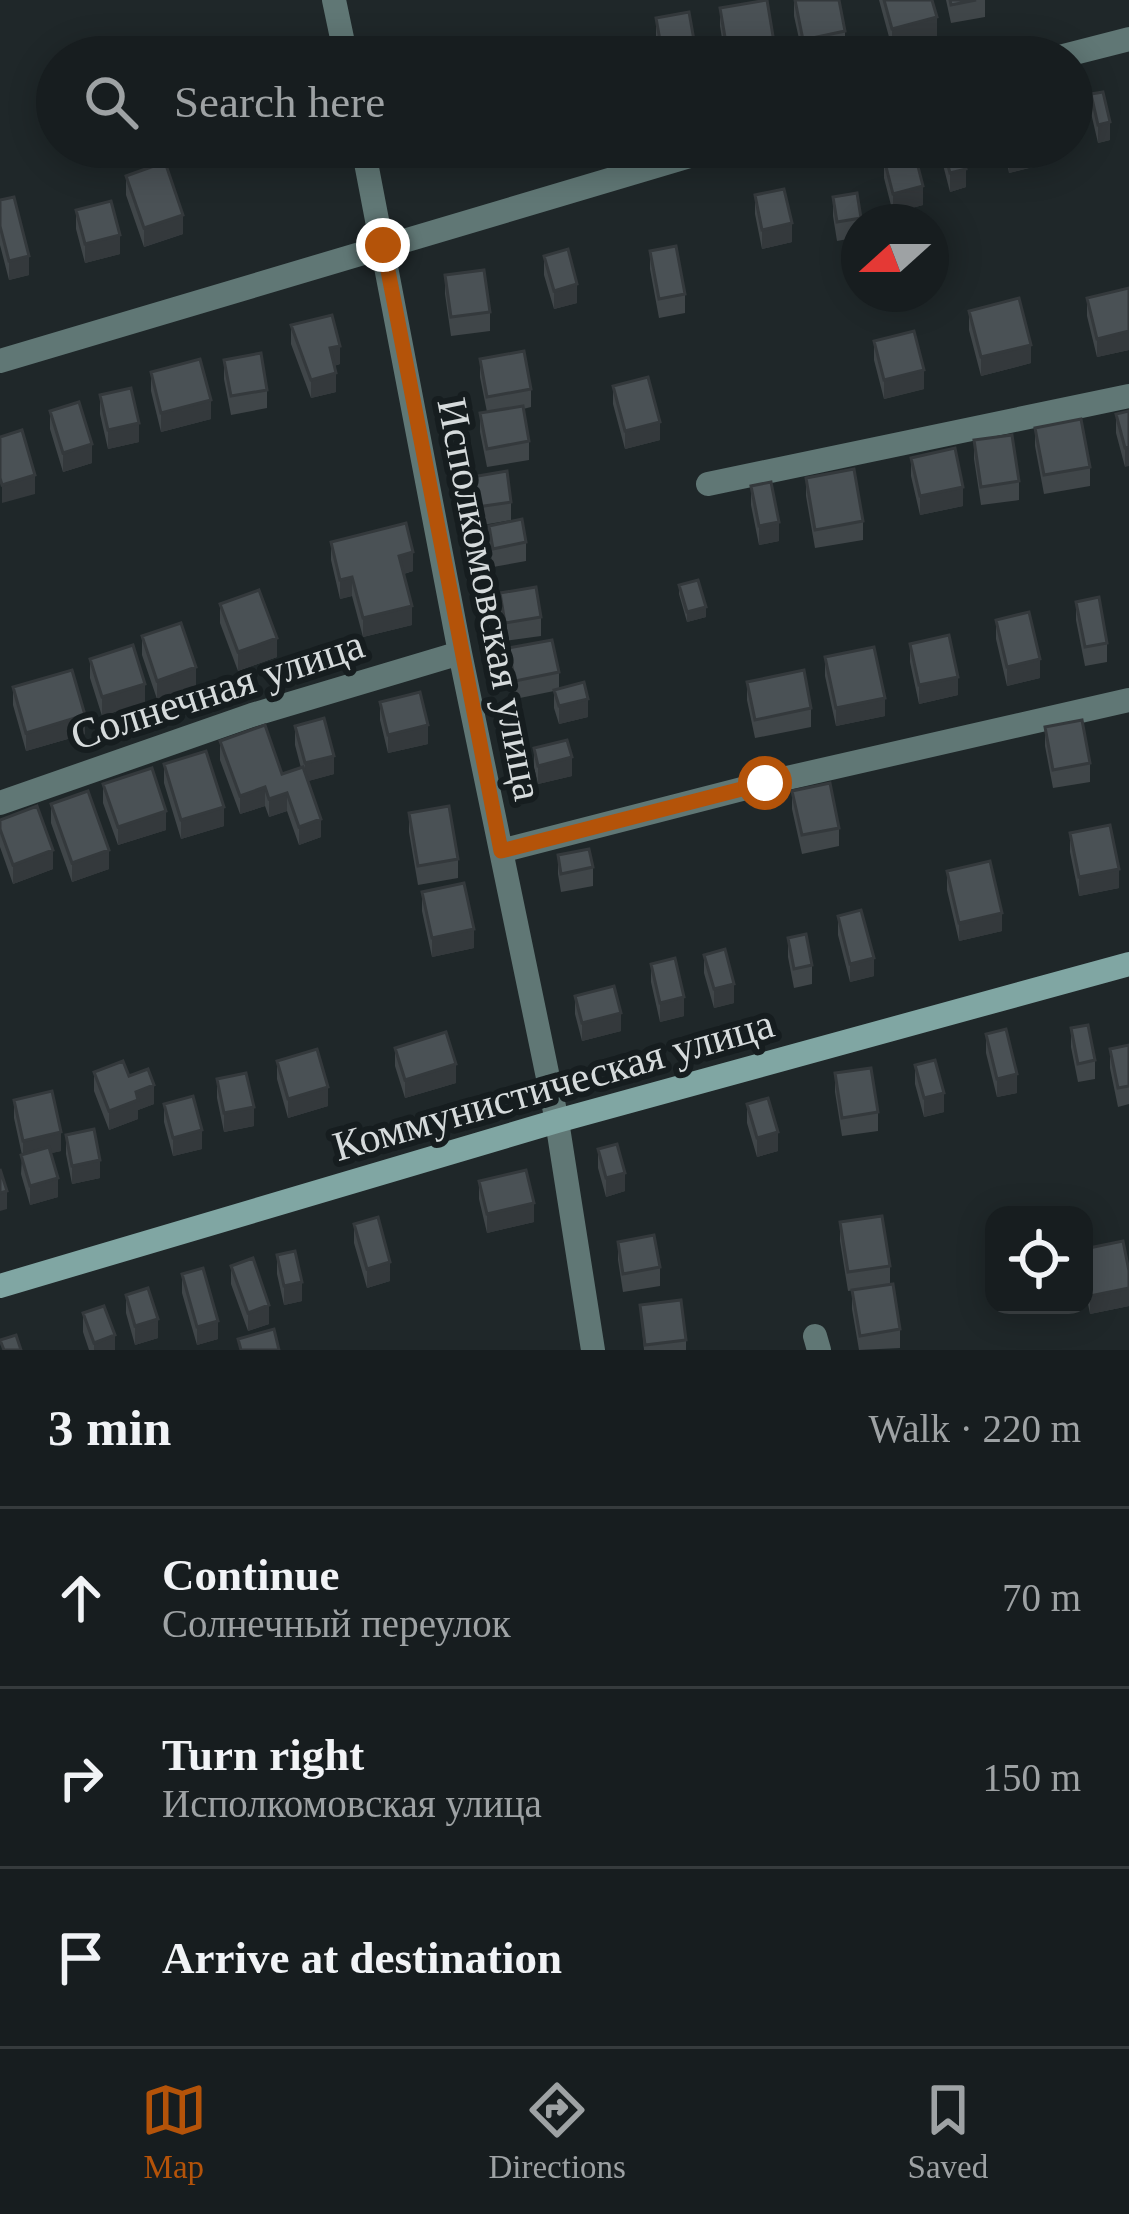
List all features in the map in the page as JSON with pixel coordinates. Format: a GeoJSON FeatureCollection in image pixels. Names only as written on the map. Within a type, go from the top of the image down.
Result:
{"type":"FeatureCollection","features":[{"type":"Feature","properties":{"kind":"main road","name":"Коммунистическая улица"},"geometry":{"type":"LineString","coordinates":[[0,1286],[557,1121],[1129,964]]}},
{"type":"Feature","properties":{"kind":"street"},"geometry":{"type":"LineString","coordinates":[[334,0],[342,36]]}},
{"type":"Feature","properties":{"kind":"street"},"geometry":{"type":"LineString","coordinates":[[1093,48],[1129,39]]}},
{"type":"Feature","properties":{"kind":"street","name":"Исполкомовская улица"},"geometry":{"type":"LineString","coordinates":[[367,168],[460,653],[557,1121],[593,1350]]}},
{"type":"Feature","properties":{"kind":"street"},"geometry":{"type":"LineString","coordinates":[[0,361],[648,168]]}},
{"type":"Feature","properties":{"kind":"street"},"geometry":{"type":"LineString","coordinates":[[708,484],[1129,396]]}},
{"type":"Feature","properties":{"kind":"street","name":"Солнечная улица"},"geometry":{"type":"LineString","coordinates":[[0,803],[252,715],[460,653]]}},
{"type":"Feature","properties":{"kind":"street"},"geometry":{"type":"LineString","coordinates":[[501,851],[765,783],[1129,700]]}},
{"type":"Feature","properties":{"kind":"building"},"geometry":{"type":"Polygon","coordinates":[[[767,0],[773,36],[725,36],[720,8],[767,0]]]}},
{"type":"Feature","properties":{"kind":"building"},"geometry":{"type":"Polygon","coordinates":[[[795,0],[839,0],[845,31],[802,36],[795,0]]]}},
{"type":"Feature","properties":{"kind":"building"},"geometry":{"type":"Polygon","coordinates":[[[884,0],[932,0],[937,17],[892,29],[884,0]]]}},
{"type":"Feature","properties":{"kind":"building"},"geometry":{"type":"Polygon","coordinates":[[[689,12],[693,36],[659,36],[656,18],[689,12]]]}},
{"type":"Feature","properties":{"kind":"building"},"geometry":{"type":"Polygon","coordinates":[[[1103,92],[1110,122],[1098,125],[1093,94],[1103,92]]]}},
{"type":"Feature","properties":{"kind":"building"},"geometry":{"type":"Polygon","coordinates":[[[167,168],[183,215],[144,228],[126,176],[167,168]]]}},
{"type":"Feature","properties":{"kind":"building"},"geometry":{"type":"Polygon","coordinates":[[[886,168],[918,168],[923,186],[893,194],[886,168]]]}},
{"type":"Feature","properties":{"kind":"building"},"geometry":{"type":"Polygon","coordinates":[[[784,189],[792,223],[762,230],[755,195],[784,189]]]}},
{"type":"Feature","properties":{"kind":"building"},"geometry":{"type":"Polygon","coordinates":[[[857,193],[859,204],[841,204],[841,221],[837,222],[833,197],[857,193]]]}},
{"type":"Feature","properties":{"kind":"building"},"geometry":{"type":"Polygon","coordinates":[[[14,197],[29,256],[9,261],[0,226],[0,200],[14,197]]]}},
{"type":"Feature","properties":{"kind":"building"},"geometry":{"type":"Polygon","coordinates":[[[111,201],[120,235],[85,244],[76,210],[111,201]]]}},
{"type":"Feature","properties":{"kind":"building"},"geometry":{"type":"Polygon","coordinates":[[[676,246],[685,294],[659,299],[650,251],[676,246]]]}},
{"type":"Feature","properties":{"kind":"building"},"geometry":{"type":"Polygon","coordinates":[[[568,249],[577,284],[554,291],[544,256],[568,249]]]}},
{"type":"Feature","properties":{"kind":"building"},"geometry":{"type":"Polygon","coordinates":[[[484,270],[490,312],[451,317],[445,275],[484,270]]]}},
{"type":"Feature","properties":{"kind":"building"},"geometry":{"type":"Polygon","coordinates":[[[1129,288],[1129,331],[1097,339],[1087,298],[1129,288]]]}},
{"type":"Feature","properties":{"kind":"building"},"geometry":{"type":"Polygon","coordinates":[[[1019,298],[1031,345],[981,357],[969,311],[1019,298]]]}},
{"type":"Feature","properties":{"kind":"building"},"geometry":{"type":"Polygon","coordinates":[[[332,315],[340,346],[330,348],[336,373],[311,380],[291,325],[332,315]]]}},
{"type":"Feature","properties":{"kind":"building"},"geometry":{"type":"Polygon","coordinates":[[[914,331],[924,370],[884,380],[874,341],[914,331]]]}},
{"type":"Feature","properties":{"kind":"building"},"geometry":{"type":"Polygon","coordinates":[[[524,351],[531,389],[487,397],[480,359],[524,351]]]}},
{"type":"Feature","properties":{"kind":"building"},"geometry":{"type":"Polygon","coordinates":[[[261,353],[267,390],[231,396],[224,360],[261,353]]]}},
{"type":"Feature","properties":{"kind":"building"},"geometry":{"type":"Polygon","coordinates":[[[200,359],[211,400],[161,413],[151,372],[200,359]]]}},
{"type":"Feature","properties":{"kind":"building"},"geometry":{"type":"Polygon","coordinates":[[[648,377],[660,422],[625,431],[613,386],[648,377]]]}},
{"type":"Feature","properties":{"kind":"building"},"geometry":{"type":"Polygon","coordinates":[[[131,388],[139,423],[108,430],[100,395],[131,388]]]}},
{"type":"Feature","properties":{"kind":"building"},"geometry":{"type":"Polygon","coordinates":[[[79,402],[92,444],[63,453],[50,411],[79,402]]]}},
{"type":"Feature","properties":{"kind":"building"},"geometry":{"type":"Polygon","coordinates":[[[523,406],[529,441],[487,449],[480,413],[523,406]]]}},
{"type":"Feature","properties":{"kind":"building"},"geometry":{"type":"Polygon","coordinates":[[[1129,411],[1129,447],[1125,448],[1116,414],[1129,411]]]}},
{"type":"Feature","properties":{"kind":"building"},"geometry":{"type":"Polygon","coordinates":[[[1081,419],[1090,467],[1044,475],[1035,428],[1081,419]]]}},
{"type":"Feature","properties":{"kind":"building"},"geometry":{"type":"Polygon","coordinates":[[[22,430],[35,475],[2,485],[0,437],[22,430]]]}},
{"type":"Feature","properties":{"kind":"building"},"geometry":{"type":"Polygon","coordinates":[[[1012,435],[1019,481],[981,487],[974,440],[1012,435]]]}},
{"type":"Feature","properties":{"kind":"building"},"geometry":{"type":"Polygon","coordinates":[[[955,448],[963,487],[920,496],[911,458],[955,448]]]}},
{"type":"Feature","properties":{"kind":"building"},"geometry":{"type":"Polygon","coordinates":[[[854,469],[863,521],[815,530],[806,478],[854,469]]]}},
{"type":"Feature","properties":{"kind":"building"},"geometry":{"type":"Polygon","coordinates":[[[507,471],[511,502],[477,507],[472,477],[507,471]]]}},
{"type":"Feature","properties":{"kind":"building"},"geometry":{"type":"Polygon","coordinates":[[[771,482],[779,522],[759,526],[751,486],[771,482]]]}},
{"type":"Feature","properties":{"kind":"building"},"geometry":{"type":"Polygon","coordinates":[[[522,519],[526,542],[493,549],[489,526],[522,519]]]}},
{"type":"Feature","properties":{"kind":"building"},"geometry":{"type":"Polygon","coordinates":[[[406,523],[413,552],[399,556],[412,606],[363,618],[352,577],[340,580],[331,542],[406,523]]]}},
{"type":"Feature","properties":{"kind":"building"},"geometry":{"type":"Polygon","coordinates":[[[698,580],[706,607],[687,612],[679,585],[698,580]]]}},
{"type":"Feature","properties":{"kind":"building"},"geometry":{"type":"Polygon","coordinates":[[[536,587],[541,617],[505,623],[500,593],[536,587]]]}},
{"type":"Feature","properties":{"kind":"building"},"geometry":{"type":"Polygon","coordinates":[[[259,590],[277,638],[238,652],[220,604],[259,590]]]}},
{"type":"Feature","properties":{"kind":"building"},"geometry":{"type":"Polygon","coordinates":[[[1099,597],[1107,643],[1085,647],[1076,602],[1099,597]]]}},
{"type":"Feature","properties":{"kind":"building"},"geometry":{"type":"Polygon","coordinates":[[[1029,612],[1040,659],[1007,667],[996,620],[1029,612]]]}},
{"type":"Feature","properties":{"kind":"building"},"geometry":{"type":"Polygon","coordinates":[[[181,623],[196,667],[157,681],[142,636],[181,623]]]}},
{"type":"Feature","properties":{"kind":"building"},"geometry":{"type":"Polygon","coordinates":[[[949,635],[958,677],[919,685],[910,644],[949,635]]]}},
{"type":"Feature","properties":{"kind":"building"},"geometry":{"type":"Polygon","coordinates":[[[552,640],[559,672],[515,681],[508,648],[552,640]]]}},
{"type":"Feature","properties":{"kind":"building"},"geometry":{"type":"Polygon","coordinates":[[[133,645],[145,684],[102,697],[90,659],[133,645]]]}},
{"type":"Feature","properties":{"kind":"building"},"geometry":{"type":"Polygon","coordinates":[[[874,647],[885,698],[836,708],[825,657],[874,647]]]}},
{"type":"Feature","properties":{"kind":"building"},"geometry":{"type":"Polygon","coordinates":[[[72,670],[85,715],[26,733],[13,687],[72,670]]]}},
{"type":"Feature","properties":{"kind":"building"},"geometry":{"type":"Polygon","coordinates":[[[804,670],[811,708],[755,720],[747,682],[804,670]]]}},
{"type":"Feature","properties":{"kind":"building"},"geometry":{"type":"Polygon","coordinates":[[[584,682],[588,699],[559,706],[554,690],[584,682]]]}},
{"type":"Feature","properties":{"kind":"building"},"geometry":{"type":"Polygon","coordinates":[[[420,692],[428,725],[388,735],[380,702],[420,692]]]}},
{"type":"Feature","properties":{"kind":"building"},"geometry":{"type":"Polygon","coordinates":[[[324,718],[334,756],[305,763],[295,726],[324,718]]]}},
{"type":"Feature","properties":{"kind":"building"},"geometry":{"type":"Polygon","coordinates":[[[1082,720],[1090,763],[1053,770],[1045,727],[1082,720]]]}},
{"type":"Feature","properties":{"kind":"building"},"geometry":{"type":"Polygon","coordinates":[[[265,725],[282,774],[303,767],[321,819],[299,827],[287,793],[269,799],[265,787],[240,796],[220,741],[265,725]]]}},
{"type":"Feature","properties":{"kind":"building"},"geometry":{"type":"Polygon","coordinates":[[[567,740],[572,757],[538,766],[534,748],[567,740]]]}},
{"type":"Feature","properties":{"kind":"building"},"geometry":{"type":"Polygon","coordinates":[[[206,751],[224,807],[181,820],[164,764],[206,751]]]}},
{"type":"Feature","properties":{"kind":"building"},"geometry":{"type":"Polygon","coordinates":[[[152,768],[166,811],[118,827],[103,784],[152,768]]]}},
{"type":"Feature","properties":{"kind":"building"},"geometry":{"type":"Polygon","coordinates":[[[830,783],[839,828],[802,835],[792,791],[830,783]]]}},
{"type":"Feature","properties":{"kind":"building"},"geometry":{"type":"Polygon","coordinates":[[[88,791],[109,850],[72,863],[51,804],[88,791]]]}},
{"type":"Feature","properties":{"kind":"building"},"geometry":{"type":"Polygon","coordinates":[[[37,806],[53,850],[13,865],[0,820],[37,806]]]}},
{"type":"Feature","properties":{"kind":"building"},"geometry":{"type":"Polygon","coordinates":[[[449,806],[458,859],[418,866],[409,813],[449,806]]]}},
{"type":"Feature","properties":{"kind":"building"},"geometry":{"type":"Polygon","coordinates":[[[1110,825],[1119,869],[1079,877],[1070,833],[1110,825]]]}},
{"type":"Feature","properties":{"kind":"building"},"geometry":{"type":"Polygon","coordinates":[[[589,849],[593,867],[561,874],[558,855],[589,849]]]}},
{"type":"Feature","properties":{"kind":"building"},"geometry":{"type":"Polygon","coordinates":[[[990,861],[1002,913],[959,923],[947,871],[990,861]]]}},
{"type":"Feature","properties":{"kind":"building"},"geometry":{"type":"Polygon","coordinates":[[[464,883],[474,929],[432,938],[422,892],[464,883]]]}},
{"type":"Feature","properties":{"kind":"building"},"geometry":{"type":"Polygon","coordinates":[[[861,910],[874,958],[850,964],[838,916],[861,910]]]}},
{"type":"Feature","properties":{"kind":"building"},"geometry":{"type":"Polygon","coordinates":[[[806,934],[812,965],[794,969],[788,938],[806,934]]]}},
{"type":"Feature","properties":{"kind":"building"},"geometry":{"type":"Polygon","coordinates":[[[725,949],[734,984],[714,989],[704,955],[725,949]]]}},
{"type":"Feature","properties":{"kind":"building"},"geometry":{"type":"Polygon","coordinates":[[[675,958],[684,997],[660,1003],[651,964],[675,958]]]}},
{"type":"Feature","properties":{"kind":"building"},"geometry":{"type":"Polygon","coordinates":[[[614,986],[621,1013],[582,1023],[575,996],[614,986]]]}},
{"type":"Feature","properties":{"kind":"building"},"geometry":{"type":"Polygon","coordinates":[[[1088,1025],[1095,1060],[1078,1064],[1071,1028],[1088,1025]]]}},
{"type":"Feature","properties":{"kind":"building"},"geometry":{"type":"Polygon","coordinates":[[[1006,1029],[1017,1074],[997,1079],[986,1034],[1006,1029]]]}},
{"type":"Feature","properties":{"kind":"building"},"geometry":{"type":"Polygon","coordinates":[[[446,1032],[456,1064],[405,1080],[395,1048],[446,1032]]]}},
{"type":"Feature","properties":{"kind":"building"},"geometry":{"type":"Polygon","coordinates":[[[1129,1045],[1129,1086],[1118,1088],[1110,1049],[1129,1045]]]}},
{"type":"Feature","properties":{"kind":"building"},"geometry":{"type":"Polygon","coordinates":[[[317,1049],[328,1087],[288,1099],[277,1061],[317,1049]]]}},
{"type":"Feature","properties":{"kind":"building"},"geometry":{"type":"Polygon","coordinates":[[[935,1060],[944,1093],[924,1098],[915,1065],[935,1060]]]}},
{"type":"Feature","properties":{"kind":"building"},"geometry":{"type":"Polygon","coordinates":[[[123,1061],[129,1076],[148,1069],[154,1085],[136,1092],[138,1100],[109,1111],[94,1072],[123,1061]]]}},
{"type":"Feature","properties":{"kind":"building"},"geometry":{"type":"Polygon","coordinates":[[[871,1068],[878,1112],[842,1118],[835,1073],[871,1068]]]}},
{"type":"Feature","properties":{"kind":"building"},"geometry":{"type":"Polygon","coordinates":[[[246,1073],[254,1107],[224,1113],[217,1079],[246,1073]]]}},
{"type":"Feature","properties":{"kind":"building"},"geometry":{"type":"Polygon","coordinates":[[[52,1091],[61,1132],[23,1141],[14,1100],[52,1091]]]}},
{"type":"Feature","properties":{"kind":"building"},"geometry":{"type":"Polygon","coordinates":[[[193,1096],[202,1130],[173,1138],[164,1104],[193,1096]]]}},
{"type":"Feature","properties":{"kind":"building"},"geometry":{"type":"Polygon","coordinates":[[[768,1098],[778,1132],[757,1138],[747,1104],[768,1098]]]}},
{"type":"Feature","properties":{"kind":"building"},"geometry":{"type":"Polygon","coordinates":[[[94,1129],[100,1160],[72,1166],[66,1135],[94,1129]]]}},
{"type":"Feature","properties":{"kind":"building"},"geometry":{"type":"Polygon","coordinates":[[[617,1144],[625,1173],[606,1178],[598,1149],[617,1144]]]}},
{"type":"Feature","properties":{"kind":"building"},"geometry":{"type":"Polygon","coordinates":[[[49,1147],[58,1178],[30,1186],[21,1155],[49,1147]]]}},
{"type":"Feature","properties":{"kind":"building"},"geometry":{"type":"Polygon","coordinates":[[[526,1170],[534,1203],[487,1214],[479,1181],[526,1170]]]}},
{"type":"Feature","properties":{"kind":"building"},"geometry":{"type":"Polygon","coordinates":[[[882,1216],[890,1266],[848,1272],[840,1222],[882,1216]]]}},
{"type":"Feature","properties":{"kind":"building"},"geometry":{"type":"Polygon","coordinates":[[[378,1217],[390,1262],[367,1269],[354,1224],[378,1217]]]}},
{"type":"Feature","properties":{"kind":"building"},"geometry":{"type":"Polygon","coordinates":[[[654,1235],[660,1267],[623,1274],[618,1242],[654,1235]]]}},
{"type":"Feature","properties":{"kind":"building"},"geometry":{"type":"Polygon","coordinates":[[[1123,1241],[1129,1288],[1093,1295],[1093,1247],[1123,1241]]]}},
{"type":"Feature","properties":{"kind":"building"},"geometry":{"type":"Polygon","coordinates":[[[295,1251],[302,1282],[284,1286],[277,1255],[295,1251]]]}},
{"type":"Feature","properties":{"kind":"building"},"geometry":{"type":"Polygon","coordinates":[[[253,1258],[269,1305],[248,1313],[231,1266],[253,1258]]]}},
{"type":"Feature","properties":{"kind":"building"},"geometry":{"type":"Polygon","coordinates":[[[203,1268],[218,1321],[197,1327],[182,1274],[203,1268]]]}},
{"type":"Feature","properties":{"kind":"building"},"geometry":{"type":"Polygon","coordinates":[[[893,1284],[900,1329],[860,1336],[852,1290],[893,1284]]]}},
{"type":"Feature","properties":{"kind":"building"},"geometry":{"type":"Polygon","coordinates":[[[148,1288],[158,1319],[135,1326],[126,1295],[148,1288]]]}},
{"type":"Feature","properties":{"kind":"building"},"geometry":{"type":"Polygon","coordinates":[[[681,1300],[686,1340],[645,1345],[640,1305],[681,1300]]]}},
{"type":"Feature","properties":{"kind":"building"},"geometry":{"type":"Polygon","coordinates":[[[104,1306],[115,1335],[94,1343],[83,1313],[104,1306]]]}},
{"type":"Feature","properties":{"kind":"building"},"geometry":{"type":"Polygon","coordinates":[[[274,1329],[279,1350],[241,1350],[238,1339],[274,1329]]]}},
{"type":"Feature","properties":{"kind":"building"},"geometry":{"type":"Polygon","coordinates":[[[16,1335],[21,1350],[4,1350],[0,1340],[16,1335]]]}},
{"type":"Feature","properties":{"kind":"route"},"geometry":{"type":"LineString","coordinates":[[383,245],[501,851],[765,783]]}}]}
